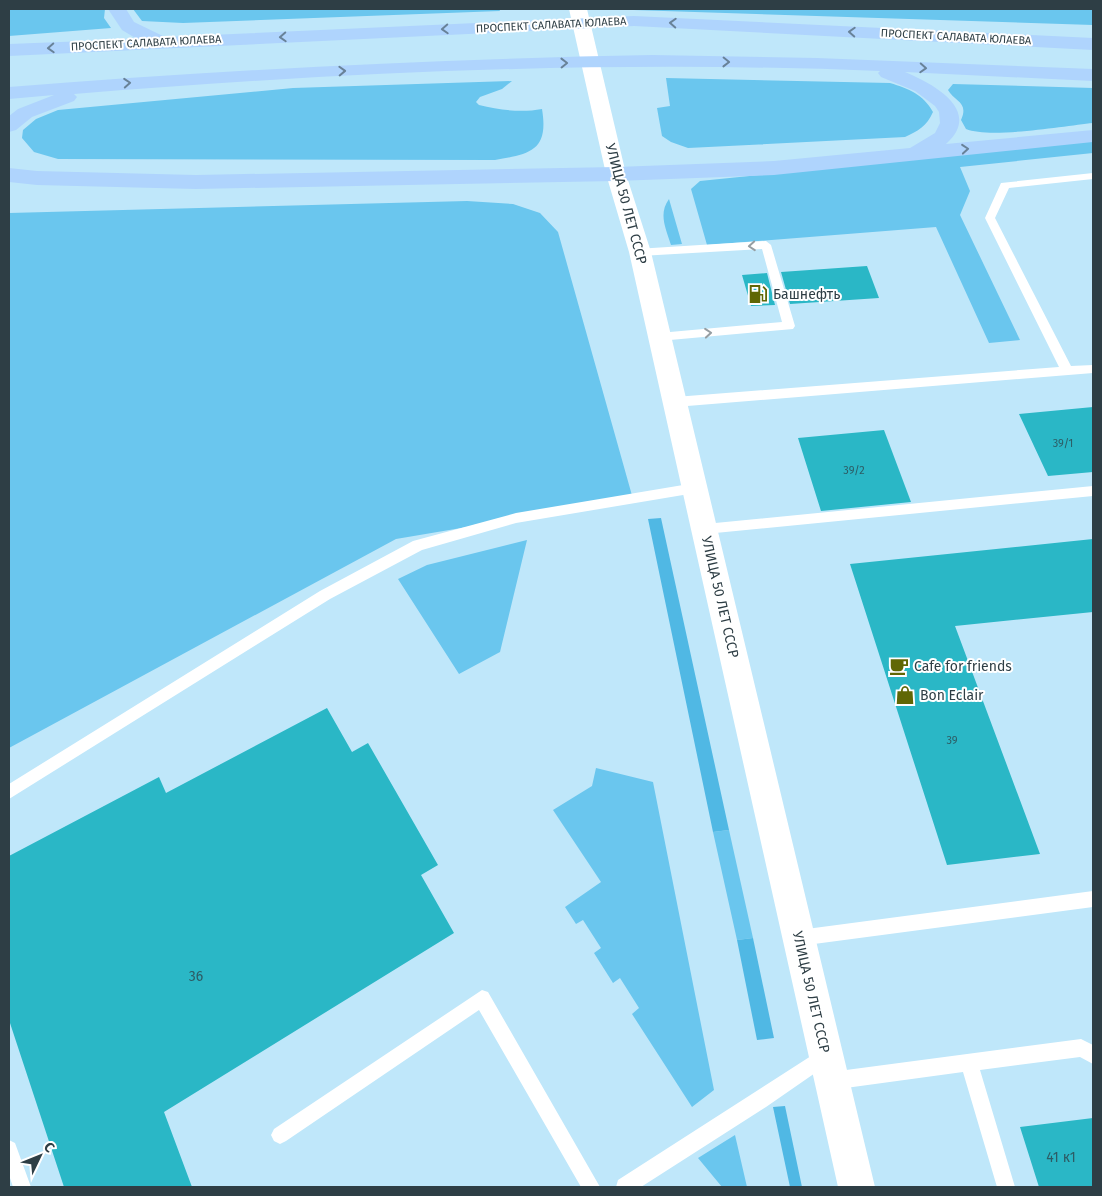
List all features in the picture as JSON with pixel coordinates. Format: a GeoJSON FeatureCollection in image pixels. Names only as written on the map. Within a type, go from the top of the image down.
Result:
{"type":"FeatureCollection","features":[{"type":"Feature","properties":{"kind":"main road"},"geometry":{"type":"LineString","coordinates":[[117,9],[121,19],[132,31],[165,42]]}},
{"type":"Feature","properties":{"kind":"main road","name":"УЛИЦА 50 ЛЕТ СССР"},"geometry":{"type":"LineString","coordinates":[[578,9],[616,174],[640,252],[857,1187]]}},
{"type":"Feature","properties":{"kind":"main road","name":"ПРОСПЕКТ САЛАВАТА ЮЛАЕВА"},"geometry":{"type":"LineString","coordinates":[[9,50],[634,21],[1093,44]]}},
{"type":"Feature","properties":{"kind":"main road"},"geometry":{"type":"LineString","coordinates":[[9,93],[238,75],[515,64],[655,61],[853,64],[1093,75]]}},
{"type":"Feature","properties":{"kind":"main road"},"geometry":{"type":"LineString","coordinates":[[853,64],[912,81],[927,89],[940,100],[948,111],[949,124],[945,134],[935,144],[916,153]]}},
{"type":"Feature","properties":{"kind":"main road"},"geometry":{"type":"LineString","coordinates":[[9,126],[25,114],[44,105],[102,85]]}},
{"type":"Feature","properties":{"kind":"main road"},"geometry":{"type":"LineString","coordinates":[[9,175],[37,178],[196,182],[616,174],[774,168],[1093,136]]}},
{"type":"Feature","properties":{"kind":"main road"},"geometry":{"type":"LineString","coordinates":[[9,161],[19,170],[37,178]]}},
{"type":"Feature","properties":{"kind":"lane"},"geometry":{"type":"LineString","coordinates":[[1067,371],[990,218],[1006,185],[1093,176]]}},
{"type":"Feature","properties":{"kind":"lane"},"geometry":{"type":"LineString","coordinates":[[640,252],[766,244],[788,326],[659,337]]}},
{"type":"Feature","properties":{"kind":"lane"},"geometry":{"type":"LineString","coordinates":[[674,402],[1093,369]]}},
{"type":"Feature","properties":{"kind":"lane"},"geometry":{"type":"LineString","coordinates":[[9,792],[325,595],[418,546],[516,518],[695,488]]}},
{"type":"Feature","properties":{"kind":"lane"},"geometry":{"type":"LineString","coordinates":[[704,529],[1093,491]]}},
{"type":"Feature","properties":{"kind":"lane"},"geometry":{"type":"LineString","coordinates":[[799,938],[1093,899]]}},
{"type":"Feature","properties":{"kind":"lane"},"geometry":{"type":"LineString","coordinates":[[280,1135],[482,998],[590,1187]]}},
{"type":"Feature","properties":{"kind":"lane"},"geometry":{"type":"LineString","coordinates":[[625,1187],[760,1101],[828,1068],[969,1063],[1081,1048],[1093,1056]]}},
{"type":"Feature","properties":{"kind":"lane"},"geometry":{"type":"LineString","coordinates":[[969,1063],[1006,1187]]}},
{"type":"Feature","properties":{"kind":"lane"},"geometry":{"type":"LineString","coordinates":[[9,1149],[22,1187]]}},
{"type":"Feature","properties":{"kind":"shaded area"},"geometry":{"type":"Polygon","coordinates":[[[9,9],[105,9],[104,18],[111,28],[9,36],[9,9]]]}},
{"type":"Feature","properties":{"kind":"shaded area"},"geometry":{"type":"Polygon","coordinates":[[[133,9],[499,9],[500,11],[183,23],[142,21],[133,9]]]}},
{"type":"Feature","properties":{"kind":"shaded area"},"geometry":{"type":"Polygon","coordinates":[[[1093,9],[1093,25],[633,10],[1093,9]]]}},
{"type":"Feature","properties":{"kind":"shaded area"},"geometry":{"type":"Polygon","coordinates":[[[666,78],[890,83],[920,96],[933,112],[922,128],[905,137],[688,148],[671,142],[662,136],[657,108],[670,106],[666,78]]]}},
{"type":"Feature","properties":{"kind":"shaded area"},"geometry":{"type":"Polygon","coordinates":[[[512,81],[502,89],[480,97],[476,102],[479,105],[511,110],[542,109],[543,134],[534,148],[527,152],[495,160],[58,159],[34,152],[22,138],[23,130],[36,119],[58,110],[293,88],[512,81]]]}},
{"type":"Feature","properties":{"kind":"shaded area"},"geometry":{"type":"Polygon","coordinates":[[[953,84],[1093,88],[1093,123],[992,133],[966,129],[961,120],[963,114],[962,106],[948,90],[953,84]]]}},
{"type":"Feature","properties":{"kind":"shaded area"},"geometry":{"type":"Polygon","coordinates":[[[1093,141],[1093,153],[960,167],[970,191],[960,215],[1020,340],[989,343],[936,227],[707,245],[691,189],[700,181],[1093,141]]]}},
{"type":"Feature","properties":{"kind":"shaded area"},"geometry":{"type":"Polygon","coordinates":[[[669,199],[682,244],[671,245],[665,227],[663,216],[669,199]]]}},
{"type":"Feature","properties":{"kind":"shaded area"},"geometry":{"type":"Polygon","coordinates":[[[467,201],[513,204],[540,213],[558,232],[633,499],[396,539],[9,748],[9,213],[467,201]]]}},
{"type":"Feature","properties":{"kind":"shaded area"},"geometry":{"type":"Polygon","coordinates":[[[661,518],[729,830],[713,832],[648,519],[661,518]]]}},
{"type":"Feature","properties":{"kind":"shaded area"},"geometry":{"type":"Polygon","coordinates":[[[527,540],[500,652],[459,674],[398,579],[427,565],[527,540]]]}},
{"type":"Feature","properties":{"kind":"shaded area"},"geometry":{"type":"Polygon","coordinates":[[[596,768],[653,782],[714,1090],[692,1107],[632,1014],[639,1008],[620,978],[613,983],[594,953],[601,948],[583,920],[576,924],[565,907],[601,882],[553,810],[592,786],[596,768]]]}},
{"type":"Feature","properties":{"kind":"shaded area"},"geometry":{"type":"Polygon","coordinates":[[[729,830],[753,938],[737,940],[713,832],[729,830]]]}},
{"type":"Feature","properties":{"kind":"shaded area"},"geometry":{"type":"Polygon","coordinates":[[[753,938],[774,1038],[757,1040],[737,940],[753,938]]]}},
{"type":"Feature","properties":{"kind":"shaded area"},"geometry":{"type":"Polygon","coordinates":[[[785,1106],[802,1187],[790,1187],[773,1107],[785,1106]]]}},
{"type":"Feature","properties":{"kind":"shaded area"},"geometry":{"type":"Polygon","coordinates":[[[735,1135],[747,1187],[722,1187],[698,1158],[735,1135]]]}},
{"type":"Feature","properties":{"kind":"building"},"geometry":{"type":"Polygon","coordinates":[[[867,266],[879,298],[790,304],[781,272],[867,266]]]}},
{"type":"Feature","properties":{"kind":"building"},"geometry":{"type":"Polygon","coordinates":[[[767,273],[775,305],[751,306],[742,275],[767,273]]]}},
{"type":"Feature","properties":{"kind":"building"},"geometry":{"type":"Polygon","coordinates":[[[1093,407],[1093,472],[1048,476],[1019,414],[1093,407]]]}},
{"type":"Feature","properties":{"kind":"building"},"geometry":{"type":"Polygon","coordinates":[[[884,430],[911,502],[821,511],[798,438],[884,430]]]}},
{"type":"Feature","properties":{"kind":"building"},"geometry":{"type":"Polygon","coordinates":[[[1093,539],[1093,612],[955,626],[1040,854],[947,865],[850,564],[1093,539]]]}},
{"type":"Feature","properties":{"kind":"building"},"geometry":{"type":"Polygon","coordinates":[[[327,708],[352,752],[368,743],[438,865],[421,875],[454,933],[164,1112],[192,1187],[64,1187],[9,1020],[9,856],[159,777],[166,793],[327,708]]]}},
{"type":"Feature","properties":{"kind":"building"},"geometry":{"type":"Polygon","coordinates":[[[1093,1118],[1093,1187],[1039,1187],[1020,1127],[1093,1118]]]}},
{"type":"Feature","properties":{"kind":"place","name":"Башнефть"},"geometry":{"type":"Point","coordinates":[758,294]}},
{"type":"Feature","properties":{"kind":"place","name":"Cafe for friends"},"geometry":{"type":"Point","coordinates":[899,666]}},
{"type":"Feature","properties":{"kind":"place","name":"Bon Eclair"},"geometry":{"type":"Point","coordinates":[905,695]}}]}
